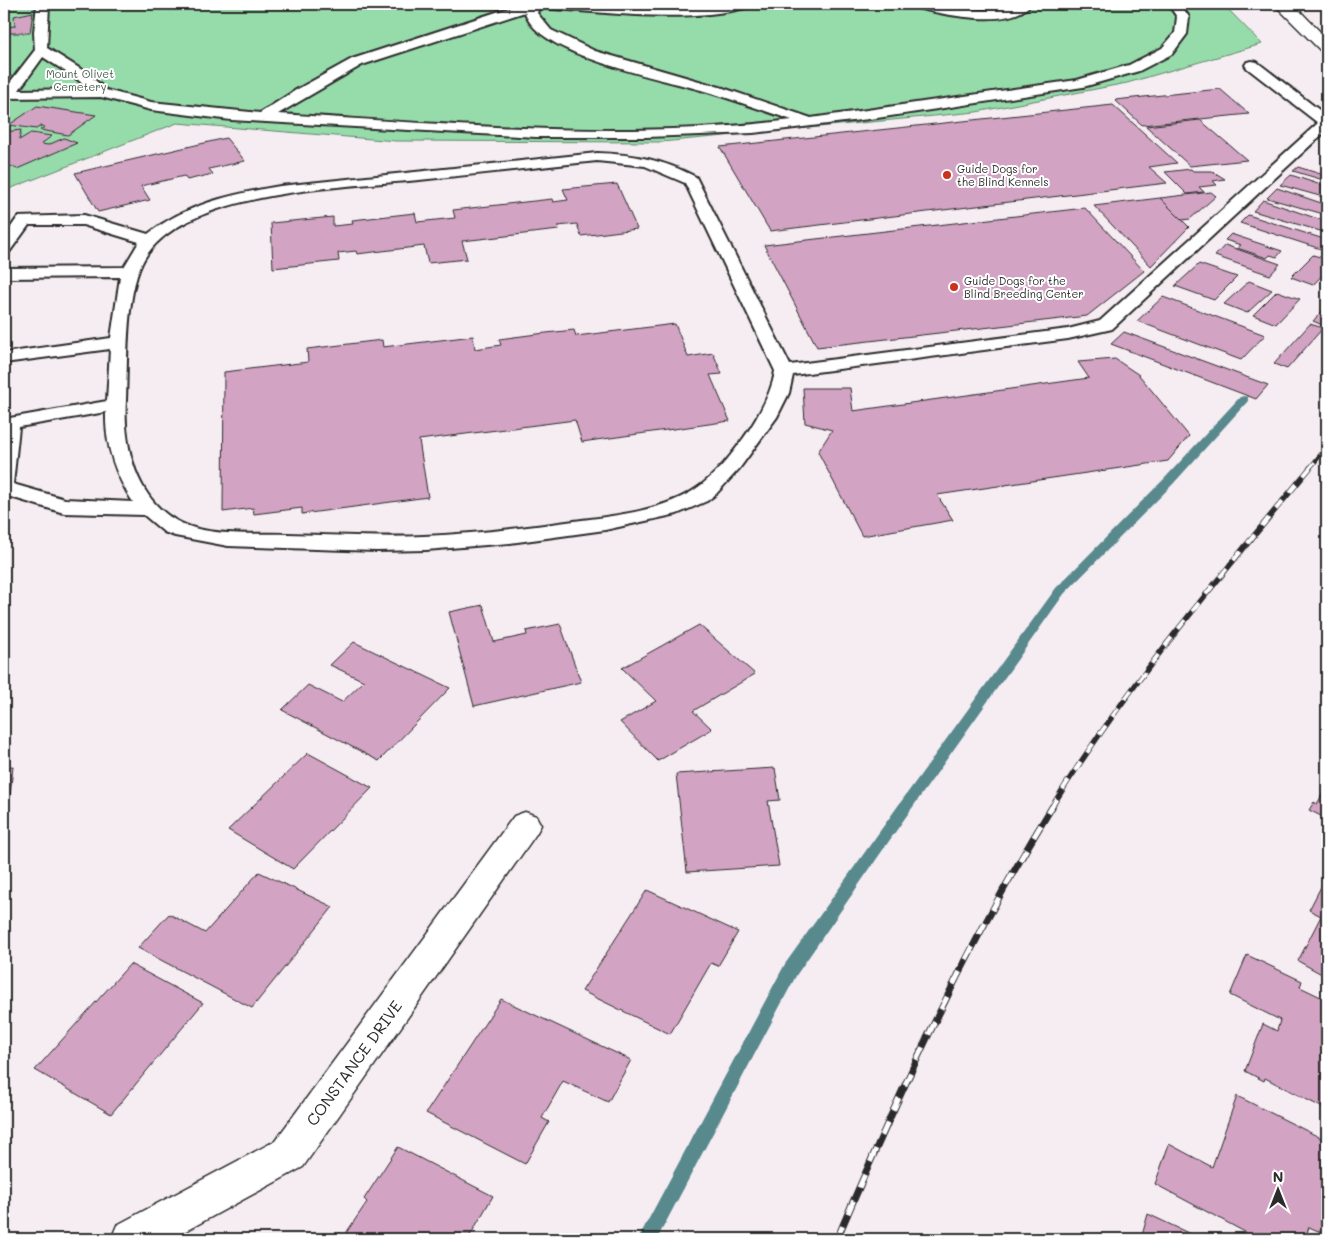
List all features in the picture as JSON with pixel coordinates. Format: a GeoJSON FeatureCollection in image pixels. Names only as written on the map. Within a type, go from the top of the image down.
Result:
{"type":"FeatureCollection","features":[{"type":"Feature","properties":{"kind":"street"},"geometry":{"type":"LineString","coordinates":[[1280,4],[1295,14],[1327,48]]}},
{"type":"Feature","properties":{"kind":"street","name":"CONSTANCE DRIVE"},"geometry":{"type":"LineString","coordinates":[[131,1239],[289,1154],[524,826]]}},
{"type":"Feature","properties":{"kind":"lane"},"geometry":{"type":"LineString","coordinates":[[6,94],[41,50],[40,32],[43,4]]}},
{"type":"Feature","properties":{"kind":"lane"},"geometry":{"type":"LineString","coordinates":[[263,118],[301,93],[357,62],[531,5],[590,6],[686,12],[722,10],[745,4]]}},
{"type":"Feature","properties":{"kind":"lane"},"geometry":{"type":"LineString","coordinates":[[917,4],[966,14],[1002,13],[1025,4]]}},
{"type":"Feature","properties":{"kind":"lane"},"geometry":{"type":"LineString","coordinates":[[6,94],[101,92],[151,106],[263,118],[536,133],[646,133],[724,130],[812,122],[1078,84],[1134,68],[1167,51],[1181,34],[1183,17],[1174,4]]}},
{"type":"Feature","properties":{"kind":"lane"},"geometry":{"type":"LineString","coordinates":[[531,5],[531,13],[537,25],[552,37],[575,47],[633,68],[705,87],[812,122]]}},
{"type":"Feature","properties":{"kind":"lane"},"geometry":{"type":"LineString","coordinates":[[41,50],[82,76],[101,92]]}},
{"type":"Feature","properties":{"kind":"lane"},"geometry":{"type":"LineString","coordinates":[[784,371],[1068,334],[1106,325],[1327,123],[1252,65]]}},
{"type":"Feature","properties":{"kind":"lane"},"geometry":{"type":"LineString","coordinates":[[588,158],[642,161],[665,166],[691,180],[784,371],[780,394],[753,437],[734,462],[705,494],[671,510],[596,525],[512,537],[405,544],[253,540],[199,535],[172,527],[149,509],[133,485],[116,440],[120,342],[130,272],[138,254],[150,240],[172,225],[216,205],[257,195],[357,182],[588,158]]}},
{"type":"Feature","properties":{"kind":"lane"},"geometry":{"type":"LineString","coordinates":[[4,248],[24,220],[84,220],[150,240]]}},
{"type":"Feature","properties":{"kind":"lane"},"geometry":{"type":"LineString","coordinates":[[4,273],[130,272]]}},
{"type":"Feature","properties":{"kind":"lane"},"geometry":{"type":"LineString","coordinates":[[4,358],[120,342]]}},
{"type":"Feature","properties":{"kind":"lane"},"geometry":{"type":"LineString","coordinates":[[4,482],[10,423],[116,405]]}},
{"type":"Feature","properties":{"kind":"lane"},"geometry":{"type":"LineString","coordinates":[[4,488],[64,506],[149,509]]}},
{"type":"Feature","properties":{"kind":"green space","name":"Mount Olivet Cemetery"},"geometry":{"type":"Polygon","coordinates":[[[4,4],[1223,4],[1262,44],[1127,83],[976,112],[661,142],[396,141],[177,123],[4,191],[4,4]]]}},
{"type":"Feature","properties":{"kind":"building"},"geometry":{"type":"Polygon","coordinates":[[[33,12],[30,33],[5,33],[5,27],[15,26],[14,16],[33,12]]]}},
{"type":"Feature","properties":{"kind":"building"},"geometry":{"type":"Polygon","coordinates":[[[8,48],[5,70],[4,70],[4,49],[8,48]]]}},
{"type":"Feature","properties":{"kind":"building"},"geometry":{"type":"Polygon","coordinates":[[[1220,89],[1249,114],[1142,125],[1115,100],[1220,89]]]}},
{"type":"Feature","properties":{"kind":"building","name":"Guide Dogs for the Blind Kennels"},"geometry":{"type":"Polygon","coordinates":[[[1113,105],[1177,163],[1149,167],[1167,183],[770,231],[720,147],[1113,105]]]}},
{"type":"Feature","properties":{"kind":"building"},"geometry":{"type":"Polygon","coordinates":[[[37,106],[96,115],[68,135],[40,130],[45,127],[41,126],[36,129],[9,125],[37,106]]]}},
{"type":"Feature","properties":{"kind":"building"},"geometry":{"type":"Polygon","coordinates":[[[1200,120],[1247,160],[1190,166],[1146,126],[1200,120]]]}},
{"type":"Feature","properties":{"kind":"building"},"geometry":{"type":"Polygon","coordinates":[[[21,130],[19,140],[31,133],[52,136],[41,144],[48,145],[64,138],[77,143],[17,169],[4,163],[4,132],[21,130]]]}},
{"type":"Feature","properties":{"kind":"building"},"geometry":{"type":"Polygon","coordinates":[[[226,138],[245,161],[209,169],[213,174],[187,180],[184,176],[141,186],[150,200],[98,212],[75,173],[226,138]]]}},
{"type":"Feature","properties":{"kind":"building"},"geometry":{"type":"Polygon","coordinates":[[[1298,167],[1327,176],[1327,181],[1293,171],[1298,167]]]}},
{"type":"Feature","properties":{"kind":"building"},"geometry":{"type":"Polygon","coordinates":[[[1191,169],[1193,171],[1212,171],[1225,179],[1213,181],[1217,185],[1199,187],[1204,192],[1187,194],[1165,172],[1191,169]]]}},
{"type":"Feature","properties":{"kind":"building"},"geometry":{"type":"Polygon","coordinates":[[[1291,175],[1327,187],[1327,198],[1280,185],[1291,175]]]}},
{"type":"Feature","properties":{"kind":"building"},"geometry":{"type":"Polygon","coordinates":[[[617,184],[637,229],[581,236],[577,224],[558,226],[559,230],[462,241],[467,259],[428,263],[424,246],[357,254],[356,251],[338,253],[339,261],[273,268],[271,223],[333,217],[333,226],[353,224],[352,220],[415,213],[417,222],[455,218],[453,210],[552,199],[553,202],[568,200],[563,189],[617,184]]]}},
{"type":"Feature","properties":{"kind":"building"},"geometry":{"type":"Polygon","coordinates":[[[1277,188],[1327,205],[1327,215],[1267,198],[1277,188]]]}},
{"type":"Feature","properties":{"kind":"building"},"geometry":{"type":"Polygon","coordinates":[[[1211,192],[1216,196],[1190,219],[1182,220],[1160,198],[1211,192]]]}},
{"type":"Feature","properties":{"kind":"building"},"geometry":{"type":"Polygon","coordinates":[[[1160,198],[1189,227],[1151,266],[1094,206],[1160,198]]]}},
{"type":"Feature","properties":{"kind":"building"},"geometry":{"type":"Polygon","coordinates":[[[1263,200],[1327,222],[1327,233],[1253,211],[1263,200]]]}},
{"type":"Feature","properties":{"kind":"building","name":"Guide Dogs for the Blind Breeding Center"},"geometry":{"type":"Polygon","coordinates":[[[1085,208],[1144,271],[1087,316],[817,347],[764,245],[1085,208]]]}},
{"type":"Feature","properties":{"kind":"building"},"geometry":{"type":"Polygon","coordinates":[[[1248,215],[1327,240],[1327,251],[1240,223],[1248,215]]]}},
{"type":"Feature","properties":{"kind":"building"},"geometry":{"type":"Polygon","coordinates":[[[1231,234],[1282,251],[1277,257],[1270,255],[1267,258],[1237,248],[1241,245],[1225,240],[1231,234]]]}},
{"type":"Feature","properties":{"kind":"building"},"geometry":{"type":"Polygon","coordinates":[[[1225,245],[1280,264],[1270,275],[1215,256],[1225,245]]]}},
{"type":"Feature","properties":{"kind":"building"},"geometry":{"type":"Polygon","coordinates":[[[1313,255],[1327,259],[1327,270],[1313,285],[1291,277],[1313,255]]]}},
{"type":"Feature","properties":{"kind":"building"},"geometry":{"type":"Polygon","coordinates":[[[1199,264],[1237,277],[1214,300],[1175,286],[1199,264]]]}},
{"type":"Feature","properties":{"kind":"building"},"geometry":{"type":"Polygon","coordinates":[[[1249,281],[1272,290],[1247,313],[1224,304],[1249,281]]]}},
{"type":"Feature","properties":{"kind":"building"},"geometry":{"type":"Polygon","coordinates":[[[1277,291],[1300,299],[1276,324],[1253,315],[1277,291]]]}},
{"type":"Feature","properties":{"kind":"building"},"geometry":{"type":"Polygon","coordinates":[[[1163,297],[1265,335],[1241,360],[1137,321],[1163,297]]]}},
{"type":"Feature","properties":{"kind":"building"},"geometry":{"type":"Polygon","coordinates":[[[1327,306],[1327,327],[1313,321],[1327,306]]]}},
{"type":"Feature","properties":{"kind":"building"},"geometry":{"type":"Polygon","coordinates":[[[675,324],[688,357],[713,353],[722,374],[710,375],[730,421],[582,442],[575,420],[419,440],[428,497],[302,514],[302,508],[254,514],[253,508],[223,512],[224,372],[308,362],[307,349],[382,340],[383,347],[473,336],[475,349],[501,345],[499,339],[537,334],[574,330],[576,336],[675,324]]]}},
{"type":"Feature","properties":{"kind":"building"},"geometry":{"type":"Polygon","coordinates":[[[1310,324],[1323,328],[1287,369],[1274,364],[1310,324]]]}},
{"type":"Feature","properties":{"kind":"building"},"geometry":{"type":"Polygon","coordinates":[[[1124,332],[1268,385],[1256,399],[1111,344],[1124,332]]]}},
{"type":"Feature","properties":{"kind":"building"},"geometry":{"type":"Polygon","coordinates":[[[1115,359],[1139,375],[1189,436],[1168,461],[937,495],[953,520],[862,536],[818,452],[832,430],[805,423],[803,388],[850,388],[853,411],[1089,378],[1078,362],[1115,359]]]}},
{"type":"Feature","properties":{"kind":"building"},"geometry":{"type":"Polygon","coordinates":[[[483,605],[494,642],[527,635],[526,631],[560,624],[581,682],[474,706],[449,612],[483,605]]]}},
{"type":"Feature","properties":{"kind":"building"},"geometry":{"type":"Polygon","coordinates":[[[699,625],[755,674],[693,711],[712,729],[658,761],[620,722],[656,701],[622,668],[699,625]]]}},
{"type":"Feature","properties":{"kind":"building"},"geometry":{"type":"Polygon","coordinates":[[[354,642],[450,688],[379,761],[282,710],[308,685],[342,702],[364,681],[330,665],[354,642]]]}},
{"type":"Feature","properties":{"kind":"building"},"geometry":{"type":"Polygon","coordinates":[[[308,753],[372,788],[293,869],[228,830],[308,753]]]}},
{"type":"Feature","properties":{"kind":"building"},"geometry":{"type":"Polygon","coordinates":[[[13,766],[10,797],[4,798],[4,767],[13,766]]]}},
{"type":"Feature","properties":{"kind":"building"},"geometry":{"type":"Polygon","coordinates":[[[775,768],[780,800],[768,801],[779,866],[687,872],[676,774],[775,768]]]}},
{"type":"Feature","properties":{"kind":"building"},"geometry":{"type":"Polygon","coordinates":[[[1327,786],[1327,819],[1309,810],[1314,802],[1317,804],[1327,786]]]}},
{"type":"Feature","properties":{"kind":"building"},"geometry":{"type":"Polygon","coordinates":[[[259,872],[333,907],[252,1008],[138,948],[169,914],[205,933],[259,872]]]}},
{"type":"Feature","properties":{"kind":"building"},"geometry":{"type":"Polygon","coordinates":[[[1327,875],[1327,977],[1298,961],[1321,916],[1309,910],[1327,875]]]}},
{"type":"Feature","properties":{"kind":"building"},"geometry":{"type":"Polygon","coordinates":[[[647,890],[738,932],[718,966],[711,963],[670,1034],[582,991],[647,890]]]}},
{"type":"Feature","properties":{"kind":"building"},"geometry":{"type":"Polygon","coordinates":[[[1247,955],[1302,981],[1300,987],[1327,1000],[1327,1110],[1265,1078],[1264,1081],[1245,1071],[1263,1024],[1277,1031],[1280,1020],[1230,995],[1247,955]]]}},
{"type":"Feature","properties":{"kind":"building"},"geometry":{"type":"Polygon","coordinates":[[[130,964],[203,1003],[111,1114],[35,1070],[130,964]]]}},
{"type":"Feature","properties":{"kind":"building"},"geometry":{"type":"Polygon","coordinates":[[[501,999],[631,1060],[608,1102],[563,1081],[542,1118],[549,1122],[525,1164],[426,1113],[501,999]]]}},
{"type":"Feature","properties":{"kind":"building"},"geometry":{"type":"Polygon","coordinates":[[[1237,1096],[1323,1139],[1324,1134],[1327,1136],[1327,1225],[1325,1234],[1309,1227],[1305,1239],[1258,1239],[1155,1184],[1169,1144],[1212,1167],[1237,1096]]]}},
{"type":"Feature","properties":{"kind":"building"},"geometry":{"type":"Polygon","coordinates":[[[398,1147],[493,1196],[468,1239],[335,1239],[339,1233],[344,1236],[367,1202],[364,1199],[398,1147]]]}},
{"type":"Feature","properties":{"kind":"building"},"geometry":{"type":"Polygon","coordinates":[[[1148,1214],[1201,1239],[1141,1239],[1148,1214]]]}},
{"type":"Feature","properties":{"kind":"waterway"},"geometry":{"type":"LineString","coordinates":[[647,1239],[791,969],[900,814],[1060,591],[1169,481],[1244,399]]}},
{"type":"Feature","properties":{"kind":"railway"},"geometry":{"type":"LineString","coordinates":[[1309,469],[1327,447]]}},
{"type":"Feature","properties":{"kind":"railway"},"geometry":{"type":"LineString","coordinates":[[1051,808],[1110,719],[1142,676],[1310,468]]}},
{"type":"Feature","properties":{"kind":"railway"},"geometry":{"type":"LineString","coordinates":[[837,1239],[885,1128],[936,1019],[991,911],[1052,807]]}},
{"type":"Feature","properties":{"kind":"place","name":"Guide Dogs for the Blind Kennels"},"geometry":{"type":"Point","coordinates":[947,175]}},
{"type":"Feature","properties":{"kind":"place","name":"Guide Dogs for the Blind Breeding Center"},"geometry":{"type":"Point","coordinates":[954,287]}}]}
